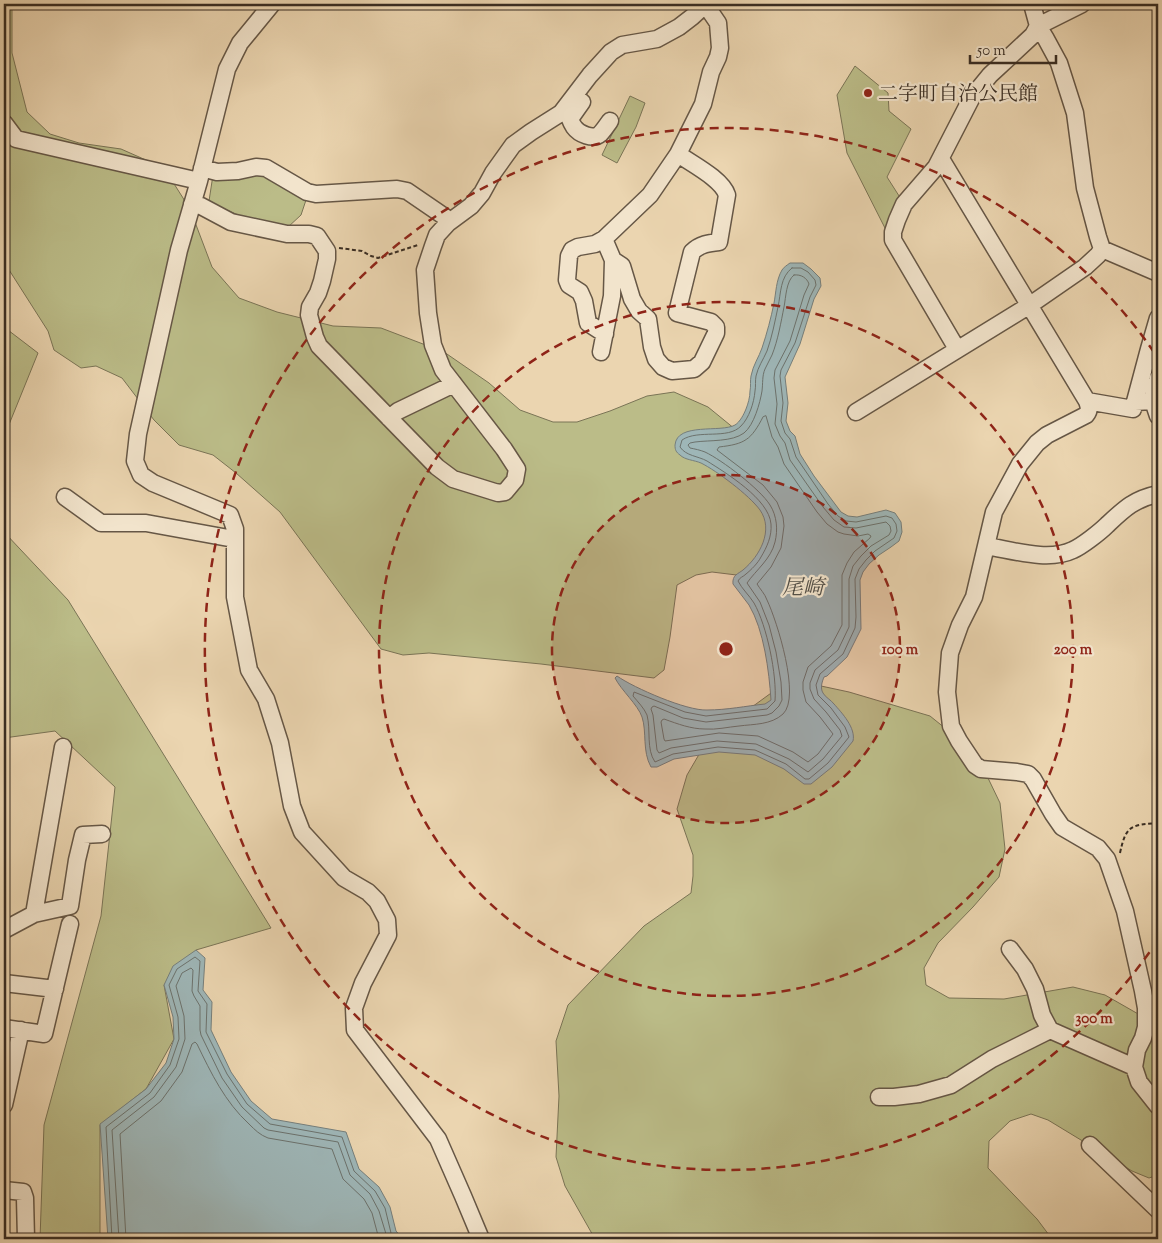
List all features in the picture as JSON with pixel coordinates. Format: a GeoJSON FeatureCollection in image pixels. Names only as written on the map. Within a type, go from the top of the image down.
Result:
{"type":"FeatureCollection","features":[{"type":"Feature","properties":{"kind":"street"},"geometry":{"type":"LineString","coordinates":[[272,4],[240,42],[227,69],[179,250],[138,434],[135,461],[141,475],[153,483],[230,515],[235,530],[235,598],[249,670],[266,699],[280,743],[292,806],[302,832],[344,878],[368,892],[377,901],[387,920],[388,935],[363,983],[354,1008],[355,1030],[438,1139],[481,1239]]}},
{"type":"Feature","properties":{"kind":"street"},"geometry":{"type":"LineString","coordinates":[[192,204],[200,206],[231,222],[287,234],[317,236],[327,251],[322,281],[310,307],[309,315],[319,346],[437,467],[453,479],[498,493],[505,492],[515,480],[516,469],[504,449],[444,370],[433,345],[428,313],[426,270],[434,242],[437,235],[471,206],[482,193],[512,145],[561,113],[593,71],[611,52],[622,46],[657,39],[679,27],[706,4],[718,24],[720,48],[711,72],[703,104],[678,154],[650,195],[604,239],[595,244],[578,247],[572,250],[568,256],[567,280],[569,285],[580,292],[584,300],[588,323],[605,334]]}},
{"type":"Feature","properties":{"kind":"street"},"geometry":{"type":"LineString","coordinates":[[958,349],[893,240],[893,232],[904,204],[936,167],[972,97],[990,74],[1033,35],[1038,26],[1082,4]]}},
{"type":"Feature","properties":{"kind":"street"},"geometry":{"type":"LineString","coordinates":[[1030,5],[1038,26],[1059,63],[1075,114],[1085,188],[1102,249],[1158,273]]}},
{"type":"Feature","properties":{"kind":"street"},"geometry":{"type":"LineString","coordinates":[[593,71],[593,86],[570,119],[574,128],[580,133],[594,136],[598,135],[610,121]]}},
{"type":"Feature","properties":{"kind":"street"},"geometry":{"type":"LineString","coordinates":[[4,124],[16,139],[200,175],[256,167],[266,168],[308,192],[316,194],[397,189],[407,191],[445,216],[448,224]]}},
{"type":"Feature","properties":{"kind":"street"},"geometry":{"type":"LineString","coordinates":[[613,260],[622,266],[632,299],[639,311],[648,319],[652,347],[656,358],[663,367],[672,371],[694,369],[702,362],[716,333],[716,327],[711,322],[677,313],[692,252],[702,244],[719,242],[728,195],[725,188],[717,180],[678,154]]}},
{"type":"Feature","properties":{"kind":"street"},"geometry":{"type":"LineString","coordinates":[[941,159],[1030,305],[1087,401],[1089,408],[1086,415],[1037,443],[1020,464],[994,512],[974,597],[960,625],[950,653],[947,692],[951,726],[975,765],[981,769],[1028,774],[1034,779],[1062,827],[1098,848],[1106,859],[1125,911],[1146,1008],[1146,1027],[1134,1067],[1139,1082],[1158,1106]]}},
{"type":"Feature","properties":{"kind":"street"},"geometry":{"type":"LineString","coordinates":[[601,352],[612,296],[614,274],[613,260],[604,239]]}},
{"type":"Feature","properties":{"kind":"street"},"geometry":{"type":"LineString","coordinates":[[856,412],[1030,305],[1085,267],[1102,249]]}},
{"type":"Feature","properties":{"kind":"street"},"geometry":{"type":"LineString","coordinates":[[1087,401],[1133,409],[1158,318]]}},
{"type":"Feature","properties":{"kind":"street"},"geometry":{"type":"LineString","coordinates":[[1135,402],[1156,409],[1154,390],[1158,378]]}},
{"type":"Feature","properties":{"kind":"street"},"geometry":{"type":"LineString","coordinates":[[389,418],[398,411],[454,384]]}},
{"type":"Feature","properties":{"kind":"street"},"geometry":{"type":"LineString","coordinates":[[986,546],[1029,554],[1052,555],[1073,550],[1101,531],[1128,506],[1138,500],[1158,494]]}},
{"type":"Feature","properties":{"kind":"street"},"geometry":{"type":"LineString","coordinates":[[65,498],[101,524],[146,523],[234,538]]}},
{"type":"Feature","properties":{"kind":"street"},"geometry":{"type":"LineString","coordinates":[[34,914],[63,747]]}},
{"type":"Feature","properties":{"kind":"street"},"geometry":{"type":"LineString","coordinates":[[4,930],[34,914],[70,906],[83,835],[102,834]]}},
{"type":"Feature","properties":{"kind":"street"},"geometry":{"type":"LineString","coordinates":[[4,1028],[44,1034],[70,924]]}},
{"type":"Feature","properties":{"kind":"street"},"geometry":{"type":"LineString","coordinates":[[1010,949],[1025,969],[1035,989],[1042,1015],[1050,1030],[1134,1067]]}},
{"type":"Feature","properties":{"kind":"street"},"geometry":{"type":"LineString","coordinates":[[4,983],[55,989]]}},
{"type":"Feature","properties":{"kind":"street"},"geometry":{"type":"LineString","coordinates":[[4,1105],[21,1030]]}},
{"type":"Feature","properties":{"kind":"street"},"geometry":{"type":"LineString","coordinates":[[879,1098],[919,1094],[950,1085],[992,1058],[1050,1030]]}},
{"type":"Feature","properties":{"kind":"street"},"geometry":{"type":"LineString","coordinates":[[1090,1145],[1158,1210]]}},
{"type":"Feature","properties":{"kind":"street"},"geometry":{"type":"LineString","coordinates":[[4,1190],[23,1192],[25,1198],[26,1239]]}},
{"type":"Feature","properties":{"kind":"path"},"geometry":{"type":"LineString","coordinates":[[327,251],[340,248],[362,251],[378,258],[430,241],[434,242]]}},
{"type":"Feature","properties":{"kind":"path"},"geometry":{"type":"LineString","coordinates":[[1120,854],[1123,840],[1128,830],[1140,824],[1158,823]]}},
{"type":"Feature","properties":{"kind":"green space"},"geometry":{"type":"Polygon","coordinates":[[[4,4],[12,4],[12,53],[27,112],[50,134],[79,143],[121,149],[164,168],[190,209],[212,267],[239,298],[277,312],[333,326],[381,328],[444,352],[489,383],[520,410],[553,422],[577,422],[647,396],[674,392],[708,407],[746,438],[786,487],[769,579],[712,572],[696,575],[677,585],[664,670],[654,678],[429,653],[403,655],[381,649],[280,512],[213,455],[179,445],[154,420],[122,378],[96,366],[81,368],[54,350],[48,331],[4,262],[4,4]]]}},
{"type":"Feature","properties":{"kind":"green space"},"geometry":{"type":"Polygon","coordinates":[[[855,66],[888,93],[889,111],[911,129],[887,177],[901,199],[888,234],[847,153],[837,95],[855,66]]]}},
{"type":"Feature","properties":{"kind":"green space"},"geometry":{"type":"Polygon","coordinates":[[[630,96],[645,103],[636,127],[617,163],[602,155],[630,96]]]}},
{"type":"Feature","properties":{"kind":"green space"},"geometry":{"type":"Polygon","coordinates":[[[264,172],[307,197],[301,215],[287,228],[247,218],[209,201],[213,175],[264,172]]]}},
{"type":"Feature","properties":{"kind":"green space"},"geometry":{"type":"Polygon","coordinates":[[[4,327],[38,353],[8,427],[4,431],[4,327]]]}},
{"type":"Feature","properties":{"kind":"green space"},"geometry":{"type":"Polygon","coordinates":[[[4,532],[68,600],[271,928],[196,950],[164,985],[174,1039],[146,1089],[100,1125],[100,1239],[40,1239],[44,1125],[101,916],[115,787],[55,731],[4,738],[4,532]]]}},
{"type":"Feature","properties":{"kind":"green space"},"geometry":{"type":"Polygon","coordinates":[[[807,683],[849,692],[930,716],[976,753],[1000,803],[1005,849],[999,877],[938,943],[924,968],[926,985],[949,998],[1004,999],[1073,987],[1105,995],[1147,1019],[1158,1032],[1158,1175],[1149,1178],[1132,1171],[1048,1120],[1031,1114],[1010,1121],[989,1141],[988,1168],[1037,1219],[1052,1239],[595,1239],[565,1186],[556,1157],[559,1096],[556,1041],[568,1005],[644,926],[691,893],[693,855],[677,809],[687,775],[708,739],[778,688],[807,683]]]}},
{"type":"Feature","properties":{"kind":"water","name":"尾崎"},"geometry":{"type":"Polygon","coordinates":[[[790,263],[803,263],[820,278],[821,286],[814,299],[800,344],[785,377],[788,403],[786,421],[790,431],[795,436],[800,454],[841,512],[848,516],[857,517],[886,510],[895,513],[901,522],[902,532],[899,541],[879,555],[863,572],[860,580],[861,629],[847,657],[824,677],[822,683],[824,694],[848,721],[853,741],[832,767],[811,784],[804,784],[784,769],[755,755],[719,752],[674,759],[657,767],[651,767],[646,755],[642,717],[618,683],[615,678],[617,676],[635,687],[661,698],[698,709],[736,708],[765,704],[771,700],[762,638],[749,605],[733,584],[734,577],[755,558],[760,550],[766,526],[764,518],[755,504],[724,477],[701,463],[682,457],[676,451],[675,445],[683,433],[700,429],[728,427],[735,425],[742,418],[749,400],[752,372],[769,326],[778,278],[783,269],[790,263]]]}},
{"type":"Feature","properties":{"kind":"water"},"geometry":{"type":"Polygon","coordinates":[[[196,950],[205,958],[203,990],[212,1002],[211,1030],[231,1072],[251,1101],[272,1119],[346,1132],[359,1169],[379,1187],[390,1207],[396,1231],[403,1239],[108,1239],[100,1124],[146,1089],[166,1063],[174,1039],[173,1017],[164,985],[173,966],[196,950]]]}},
{"type":"Feature","properties":{"kind":"place","name":"二字町自治公民館"},"geometry":{"type":"Point","coordinates":[868,93]}}]}
